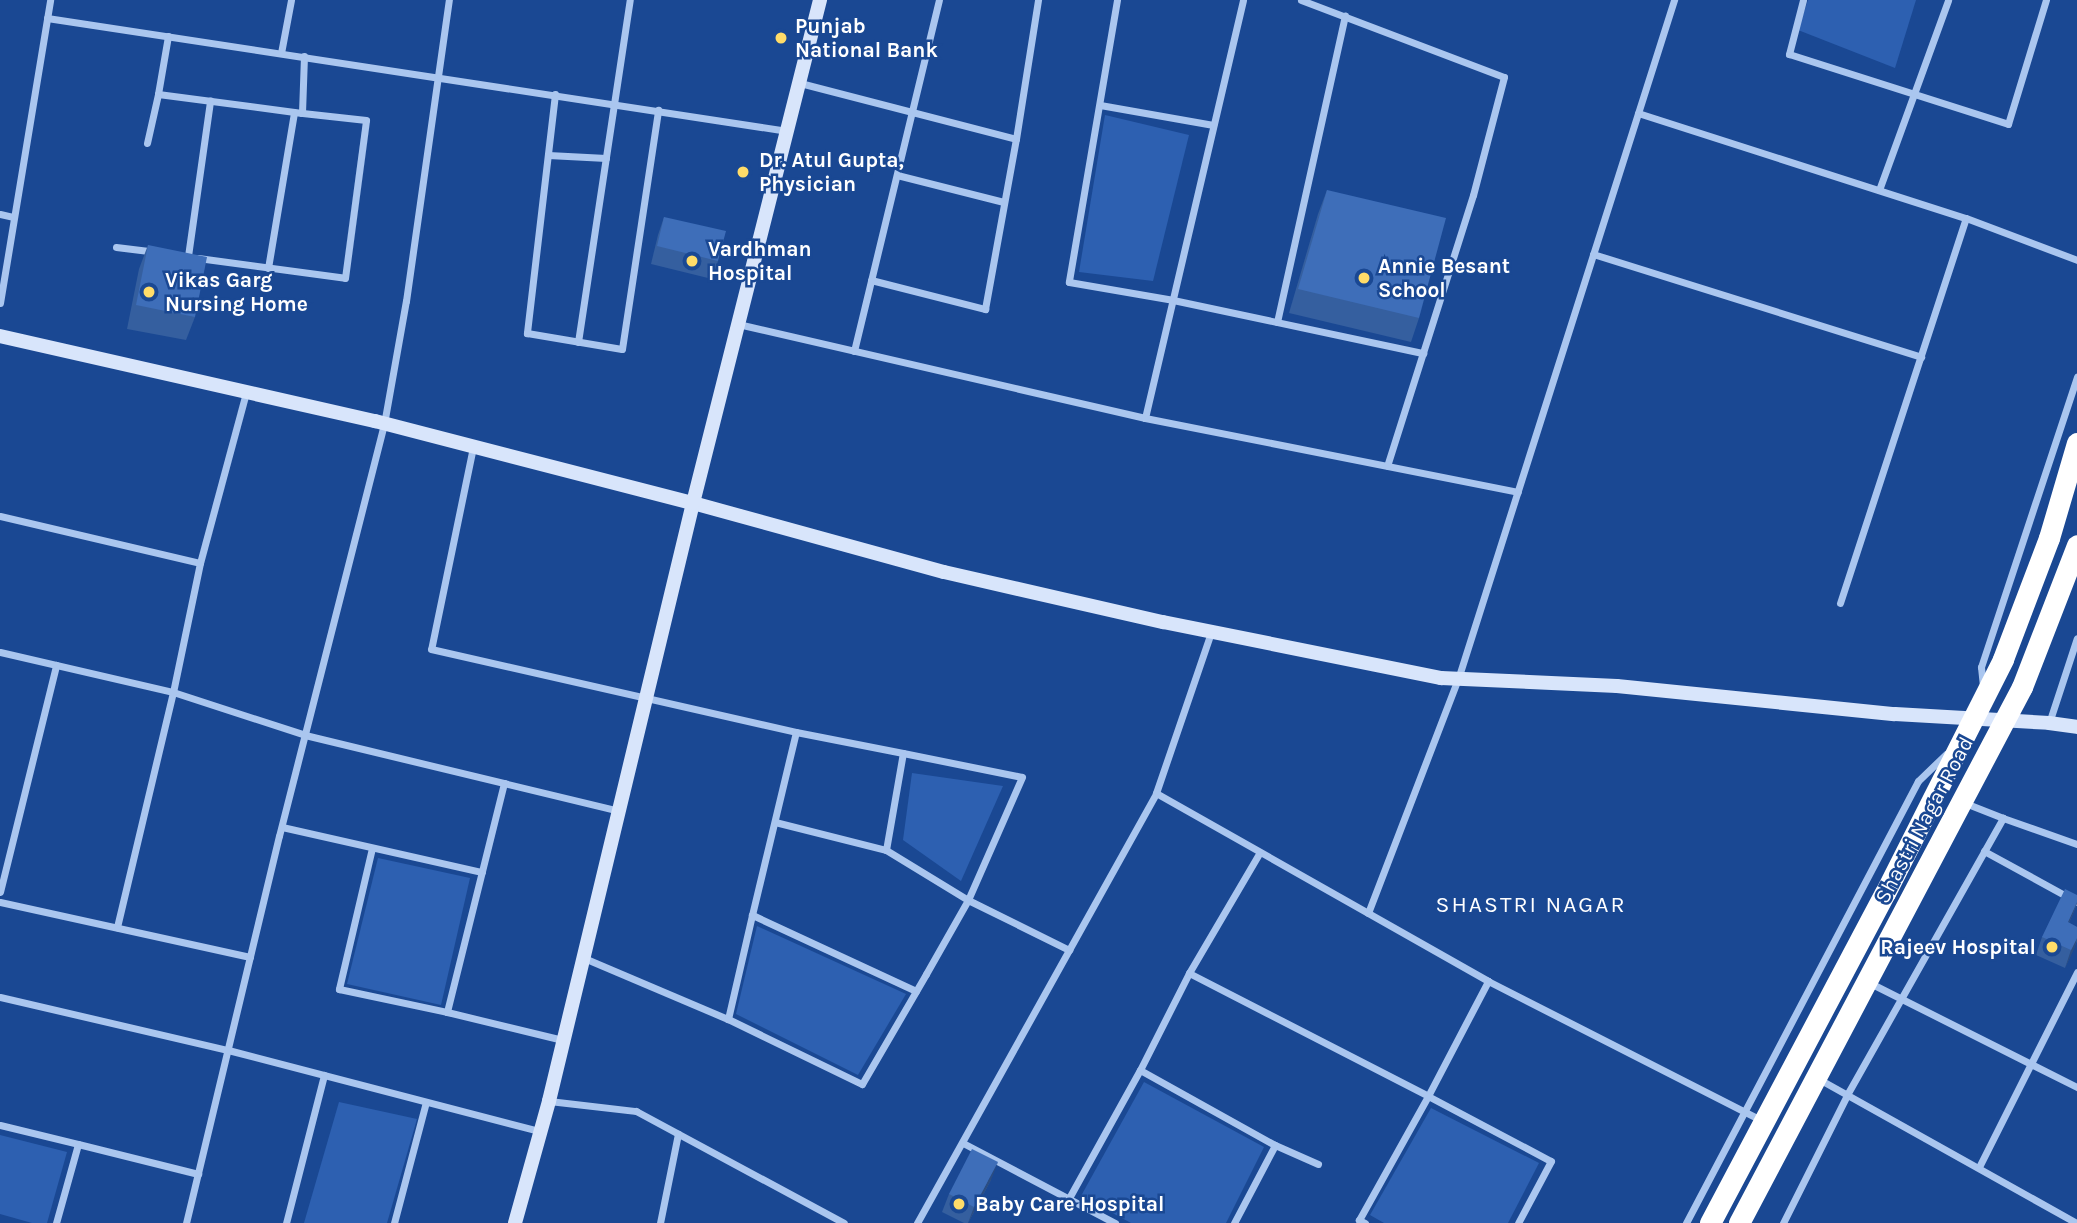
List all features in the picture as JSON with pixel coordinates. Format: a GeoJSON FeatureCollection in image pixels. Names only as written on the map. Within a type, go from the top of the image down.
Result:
{"type":"FeatureCollection","features":[{"type":"Feature","properties":{"kind":"highway"},"geometry":{"type":"LineString","coordinates":[[1710,1223],[1765,1122],[2003,659],[2049,538],[2077,443]]}},
{"type":"Feature","properties":{"kind":"highway","name":"Shastri Nagar Road"},"geometry":{"type":"LineString","coordinates":[[1739,1223],[2022,687],[2077,545]]}},
{"type":"Feature","properties":{"kind":"street"},"geometry":{"type":"LineString","coordinates":[[0,303],[50,0]]}},
{"type":"Feature","properties":{"kind":"street"},"geometry":{"type":"LineString","coordinates":[[281,52],[291,0]]}},
{"type":"Feature","properties":{"kind":"street"},"geometry":{"type":"LineString","coordinates":[[186,1223],[384,424],[406,301],[449,0]]}},
{"type":"Feature","properties":{"kind":"street"},"geometry":{"type":"LineString","coordinates":[[578,342],[630,0]]}},
{"type":"Feature","properties":{"kind":"street"},"geometry":{"type":"LineString","coordinates":[[516,1223],[549,1101],[693,503],[820,0]]}},
{"type":"Feature","properties":{"kind":"street"},"geometry":{"type":"LineString","coordinates":[[853,351],[939,0]]}},
{"type":"Feature","properties":{"kind":"street"},"geometry":{"type":"LineString","coordinates":[[871,280],[985,309],[1038,0]]}},
{"type":"Feature","properties":{"kind":"street"},"geometry":{"type":"LineString","coordinates":[[1117,0],[1069,282],[1173,300],[1423,353]]}},
{"type":"Feature","properties":{"kind":"street"},"geometry":{"type":"LineString","coordinates":[[1145,418],[1243,0]]}},
{"type":"Feature","properties":{"kind":"street"},"geometry":{"type":"LineString","coordinates":[[1301,0],[1504,77],[1473,195],[1387,466]]}},
{"type":"Feature","properties":{"kind":"street"},"geometry":{"type":"LineString","coordinates":[[1367,913],[1458,679],[1674,0]]}},
{"type":"Feature","properties":{"kind":"street"},"geometry":{"type":"LineString","coordinates":[[1803,0],[1789,54],[1913,96],[2008,124],[2046,0]]}},
{"type":"Feature","properties":{"kind":"street"},"geometry":{"type":"LineString","coordinates":[[1879,190],[1948,0]]}},
{"type":"Feature","properties":{"kind":"street"},"geometry":{"type":"LineString","coordinates":[[1277,322],[1345,15]]}},
{"type":"Feature","properties":{"kind":"street"},"geometry":{"type":"LineString","coordinates":[[47,18],[787,131]]}},
{"type":"Feature","properties":{"kind":"street"},"geometry":{"type":"LineString","coordinates":[[147,143],[168,36]]}},
{"type":"Feature","properties":{"kind":"street"},"geometry":{"type":"LineString","coordinates":[[268,268],[298,112],[304,56]]}},
{"type":"Feature","properties":{"kind":"street"},"geometry":{"type":"LineString","coordinates":[[800,83],[1016,139]]}},
{"type":"Feature","properties":{"kind":"street"},"geometry":{"type":"LineString","coordinates":[[158,94],[366,120],[345,278],[176,255]]}},
{"type":"Feature","properties":{"kind":"street"},"geometry":{"type":"LineString","coordinates":[[555,94],[527,333],[622,349],[658,110]]}},
{"type":"Feature","properties":{"kind":"street"},"geometry":{"type":"LineString","coordinates":[[188,257],[210,101]]}},
{"type":"Feature","properties":{"kind":"street"},"geometry":{"type":"LineString","coordinates":[[1100,105],[1213,125]]}},
{"type":"Feature","properties":{"kind":"street"},"geometry":{"type":"LineString","coordinates":[[1638,113],[1966,218],[2077,260]]}},
{"type":"Feature","properties":{"kind":"street"},"geometry":{"type":"LineString","coordinates":[[548,155],[606,158]]}},
{"type":"Feature","properties":{"kind":"street"},"geometry":{"type":"LineString","coordinates":[[897,175],[1004,202]]}},
{"type":"Feature","properties":{"kind":"street"},"geometry":{"type":"LineString","coordinates":[[0,214],[13,217]]}},
{"type":"Feature","properties":{"kind":"street"},"geometry":{"type":"LineString","coordinates":[[1840,603],[1966,218]]}},
{"type":"Feature","properties":{"kind":"street"},"geometry":{"type":"LineString","coordinates":[[116,247],[164,253]]}},
{"type":"Feature","properties":{"kind":"street"},"geometry":{"type":"LineString","coordinates":[[1594,254],[1921,357]]}},
{"type":"Feature","properties":{"kind":"street"},"geometry":{"type":"LineString","coordinates":[[738,324],[1145,418],[1518,492]]}},
{"type":"Feature","properties":{"kind":"street"},"geometry":{"type":"LineString","coordinates":[[0,336],[473,446],[944,572],[1211,632],[1458,679],[1617,686],[1895,713],[1970,726],[2005,720],[2077,727]]}},
{"type":"Feature","properties":{"kind":"street"},"geometry":{"type":"LineString","coordinates":[[1984,697],[1981,667],[2077,376]]}},
{"type":"Feature","properties":{"kind":"street"},"geometry":{"type":"LineString","coordinates":[[117,927],[173,692],[200,563],[246,392]]}},
{"type":"Feature","properties":{"kind":"street"},"geometry":{"type":"LineString","coordinates":[[473,446],[431,649],[796,732],[1022,778],[968,900],[862,1084],[728,1019],[583,958]]}},
{"type":"Feature","properties":{"kind":"street"},"geometry":{"type":"LineString","coordinates":[[0,516],[200,563]]}},
{"type":"Feature","properties":{"kind":"street"},"geometry":{"type":"LineString","coordinates":[[917,1223],[1156,793],[1211,632]]}},
{"type":"Feature","properties":{"kind":"street"},"geometry":{"type":"LineString","coordinates":[[2049,723],[2077,638]]}},
{"type":"Feature","properties":{"kind":"street"},"geometry":{"type":"LineString","coordinates":[[0,652],[173,692],[305,735],[618,811]]}},
{"type":"Feature","properties":{"kind":"street"},"geometry":{"type":"LineString","coordinates":[[0,892],[56,665]]}},
{"type":"Feature","properties":{"kind":"street"},"geometry":{"type":"LineString","coordinates":[[1686,1223],[1918,781],[1970,726]]}},
{"type":"Feature","properties":{"kind":"street"},"geometry":{"type":"LineString","coordinates":[[728,1019],[796,732]]}},
{"type":"Feature","properties":{"kind":"street"},"geometry":{"type":"LineString","coordinates":[[886,850],[902,753]]}},
{"type":"Feature","properties":{"kind":"street"},"geometry":{"type":"LineString","coordinates":[[447,1012],[504,783]]}},
{"type":"Feature","properties":{"kind":"street"},"geometry":{"type":"LineString","coordinates":[[1156,793],[1488,981],[1765,1122]]}},
{"type":"Feature","properties":{"kind":"street"},"geometry":{"type":"LineString","coordinates":[[1961,802],[2077,845]]}},
{"type":"Feature","properties":{"kind":"street"},"geometry":{"type":"LineString","coordinates":[[1783,1223],[1848,1093],[2003,818]]}},
{"type":"Feature","properties":{"kind":"street"},"geometry":{"type":"LineString","coordinates":[[775,822],[886,850],[968,900],[1069,950]]}},
{"type":"Feature","properties":{"kind":"street"},"geometry":{"type":"LineString","coordinates":[[282,827],[482,872]]}},
{"type":"Feature","properties":{"kind":"street"},"geometry":{"type":"LineString","coordinates":[[372,848],[339,989],[563,1040]]}},
{"type":"Feature","properties":{"kind":"street"},"geometry":{"type":"LineString","coordinates":[[1984,851],[2077,902]]}},
{"type":"Feature","properties":{"kind":"street"},"geometry":{"type":"LineString","coordinates":[[1069,1198],[1140,1070],[1189,973],[1260,852]]}},
{"type":"Feature","properties":{"kind":"street"},"geometry":{"type":"LineString","coordinates":[[0,902],[250,957]]}},
{"type":"Feature","properties":{"kind":"street"},"geometry":{"type":"LineString","coordinates":[[752,915],[916,991]]}},
{"type":"Feature","properties":{"kind":"street"},"geometry":{"type":"LineString","coordinates":[[1979,1167],[2077,972]]}},
{"type":"Feature","properties":{"kind":"street"},"geometry":{"type":"LineString","coordinates":[[1189,973],[1551,1161],[1518,1223]]}},
{"type":"Feature","properties":{"kind":"street"},"geometry":{"type":"LineString","coordinates":[[1365,1223],[1359,1220],[1488,981]]}},
{"type":"Feature","properties":{"kind":"street"},"geometry":{"type":"LineString","coordinates":[[1866,982],[1903,998],[2077,1087]]}},
{"type":"Feature","properties":{"kind":"street"},"geometry":{"type":"LineString","coordinates":[[0,996],[228,1050],[540,1131]]}},
{"type":"Feature","properties":{"kind":"street"},"geometry":{"type":"LineString","coordinates":[[1140,1070],[1275,1145],[1318,1164]]}},
{"type":"Feature","properties":{"kind":"street"},"geometry":{"type":"LineString","coordinates":[[286,1223],[324,1075]]}},
{"type":"Feature","properties":{"kind":"street"},"geometry":{"type":"LineString","coordinates":[[1815,1078],[1848,1093],[2076,1223]]}},
{"type":"Feature","properties":{"kind":"street"},"geometry":{"type":"LineString","coordinates":[[394,1223],[426,1101]]}},
{"type":"Feature","properties":{"kind":"street"},"geometry":{"type":"LineString","coordinates":[[549,1101],[636,1111],[844,1223]]}},
{"type":"Feature","properties":{"kind":"street"},"geometry":{"type":"LineString","coordinates":[[0,1125],[198,1174]]}},
{"type":"Feature","properties":{"kind":"street"},"geometry":{"type":"LineString","coordinates":[[660,1223],[678,1134]]}},
{"type":"Feature","properties":{"kind":"street"},"geometry":{"type":"LineString","coordinates":[[963,1143],[1115,1223]]}},
{"type":"Feature","properties":{"kind":"street"},"geometry":{"type":"LineString","coordinates":[[56,1223],[78,1144]]}},
{"type":"Feature","properties":{"kind":"street"},"geometry":{"type":"LineString","coordinates":[[1234,1223],[1275,1145]]}},
{"type":"Feature","properties":{"kind":"shaded area"},"geometry":{"type":"Polygon","coordinates":[[[1808,0],[1916,0],[1895,68],[1798,30],[1808,0]]]}},
{"type":"Feature","properties":{"kind":"shaded area"},"geometry":{"type":"Polygon","coordinates":[[[1105,115],[1189,135],[1153,281],[1079,272],[1105,115]]]}},
{"type":"Feature","properties":{"kind":"shaded area"},"geometry":{"type":"Polygon","coordinates":[[[912,773],[1003,786],[961,881],[903,840],[912,773]]]}},
{"type":"Feature","properties":{"kind":"shaded area"},"geometry":{"type":"Polygon","coordinates":[[[378,858],[470,878],[441,1005],[347,984],[378,858]]]}},
{"type":"Feature","properties":{"kind":"shaded area"},"geometry":{"type":"Polygon","coordinates":[[[757,926],[906,994],[858,1075],[736,1014],[757,926]]]}},
{"type":"Feature","properties":{"kind":"shaded area"},"geometry":{"type":"Polygon","coordinates":[[[1144,1082],[1264,1147],[1226,1223],[1131,1223],[1081,1196],[1144,1082]]]}},
{"type":"Feature","properties":{"kind":"shaded area"},"geometry":{"type":"Polygon","coordinates":[[[339,1102],[417,1119],[387,1223],[304,1223],[339,1102]]]}},
{"type":"Feature","properties":{"kind":"shaded area"},"geometry":{"type":"Polygon","coordinates":[[[1431,1108],[1539,1163],[1508,1223],[1384,1223],[1370,1215],[1431,1108]]]}},
{"type":"Feature","properties":{"kind":"shaded area"},"geometry":{"type":"Polygon","coordinates":[[[0,1135],[67,1152],[47,1223],[32,1223],[0,1214],[0,1135]]]}},
{"type":"Feature","properties":{"kind":"building","name":"Annie Besant School"},"geometry":{"type":"Polygon","coordinates":[[[1327,190],[1446,218],[1419,318],[1298,289],[1327,190]]]}},
{"type":"Feature","properties":{"kind":"building"},"geometry":{"type":"Polygon","coordinates":[[[664,217],[726,231],[718,261],[657,246],[664,217]]]}},
{"type":"Feature","properties":{"kind":"building"},"geometry":{"type":"Polygon","coordinates":[[[148,245],[207,257],[195,317],[136,305],[148,245]]]}},
{"type":"Feature","properties":{"kind":"building"},"geometry":{"type":"Polygon","coordinates":[[[2065,889],[2077,895],[2077,902],[2068,922],[2077,927],[2077,938],[2071,950],[2042,937],[2065,889]]]}},
{"type":"Feature","properties":{"kind":"building"},"geometry":{"type":"Polygon","coordinates":[[[972,1149],[998,1162],[974,1207],[949,1194],[972,1149]]]}},
{"type":"Feature","properties":{"kind":"place","name":"Punjab National Bank"},"geometry":{"type":"Point","coordinates":[781,38]}},
{"type":"Feature","properties":{"kind":"place","name":"Dr. Atul Gupta, Physician"},"geometry":{"type":"Point","coordinates":[743,172]}},
{"type":"Feature","properties":{"kind":"place","name":"Vardhman Hospital"},"geometry":{"type":"Point","coordinates":[692,261]}},
{"type":"Feature","properties":{"kind":"place","name":"Annie Besant School"},"geometry":{"type":"Point","coordinates":[1364,278]}},
{"type":"Feature","properties":{"kind":"place","name":"Vikas Garg Nursing Home"},"geometry":{"type":"Point","coordinates":[149,292]}},
{"type":"Feature","properties":{"kind":"place","name":"Rajeev Hospital"},"geometry":{"type":"Point","coordinates":[2052,947]}},
{"type":"Feature","properties":{"kind":"place","name":"Baby Care Hospital"},"geometry":{"type":"Point","coordinates":[959,1204]}},
{"type":"Feature","properties":{"kind":"district","name":"SHASTRI NAGAR"},"geometry":{"type":"Point","coordinates":[1531,905]}}]}
